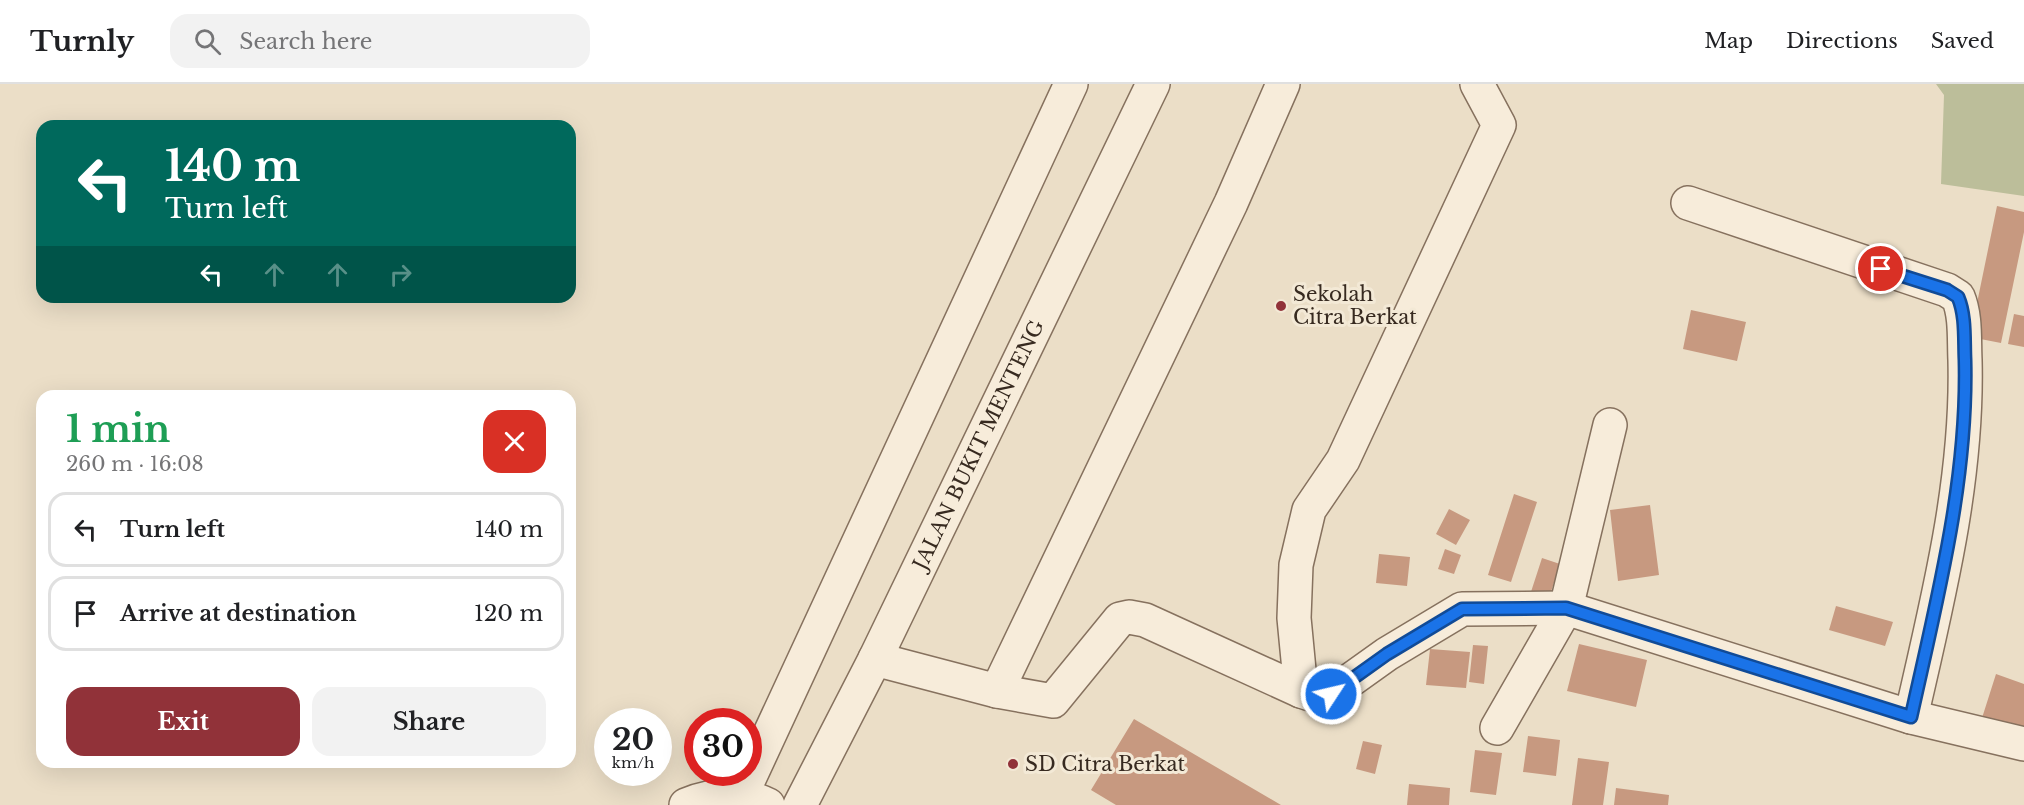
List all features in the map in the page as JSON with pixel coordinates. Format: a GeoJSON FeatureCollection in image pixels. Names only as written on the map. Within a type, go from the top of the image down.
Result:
{"type":"FeatureCollection","features":[{"type":"Feature","properties":{"kind":"street"},"geometry":{"type":"LineString","coordinates":[[686,805],[712,796],[755,800],[1071,84]]}},
{"type":"Feature","properties":{"kind":"street","name":"JALAN BUKIT MENTENG"},"geometry":{"type":"LineString","coordinates":[[800,805],[875,659],[1153,84]]}},
{"type":"Feature","properties":{"kind":"street"},"geometry":{"type":"LineString","coordinates":[[996,691],[1231,203],[1283,84]]}},
{"type":"Feature","properties":{"kind":"street"},"geometry":{"type":"LineString","coordinates":[[1301,691],[1294,618],[1296,565],[1309,510],[1343,460],[1499,125],[1477,84]]}},
{"type":"Feature","properties":{"kind":"street"},"geometry":{"type":"LineString","coordinates":[[1688,203],[1947,290],[1958,297],[1964,320],[1966,406],[1950,542],[1911,717]]}},
{"type":"Feature","properties":{"kind":"street"},"geometry":{"type":"LineString","coordinates":[[1497,728],[1566,608],[1610,425]]}},
{"type":"Feature","properties":{"kind":"street"},"geometry":{"type":"LineString","coordinates":[[875,659],[1046,702],[1056,700],[1120,619],[1129,617],[1145,620],[1316,696],[1331,694],[1387,654],[1462,609],[1566,608],[1911,717],[2024,744]]}},
{"type":"Feature","properties":{"kind":"green space"},"geometry":{"type":"Polygon","coordinates":[[[1936,84],[2024,84],[2024,196],[1941,184],[1944,95],[1936,84]]]}},
{"type":"Feature","properties":{"kind":"building"},"geometry":{"type":"Polygon","coordinates":[[[1997,206],[2024,212],[2024,232],[2001,343],[1970,337],[1997,206]]]}},
{"type":"Feature","properties":{"kind":"building"},"geometry":{"type":"Polygon","coordinates":[[[1691,310],[1746,322],[1737,361],[1683,349],[1691,310]]]}},
{"type":"Feature","properties":{"kind":"building"},"geometry":{"type":"Polygon","coordinates":[[[2014,314],[2024,316],[2024,347],[2008,344],[2014,314]]]}},
{"type":"Feature","properties":{"kind":"building"},"geometry":{"type":"Polygon","coordinates":[[[1514,494],[1537,502],[1511,582],[1488,575],[1514,494]]]}},
{"type":"Feature","properties":{"kind":"building"},"geometry":{"type":"Polygon","coordinates":[[[1650,505],[1659,575],[1618,581],[1610,510],[1650,505]]]}},
{"type":"Feature","properties":{"kind":"building"},"geometry":{"type":"Polygon","coordinates":[[[1449,509],[1470,520],[1456,545],[1436,534],[1449,509]]]}},
{"type":"Feature","properties":{"kind":"building"},"geometry":{"type":"Polygon","coordinates":[[[1445,549],[1461,555],[1454,574],[1438,569],[1445,549]]]}},
{"type":"Feature","properties":{"kind":"building"},"geometry":{"type":"Polygon","coordinates":[[[1379,554],[1410,557],[1407,586],[1376,583],[1379,554]]]}},
{"type":"Feature","properties":{"kind":"building"},"geometry":{"type":"Polygon","coordinates":[[[1542,558],[1560,564],[1547,604],[1529,598],[1542,558]]]}},
{"type":"Feature","properties":{"kind":"building"},"geometry":{"type":"Polygon","coordinates":[[[1836,606],[1893,622],[1885,646],[1829,630],[1836,606]]]}},
{"type":"Feature","properties":{"kind":"building"},"geometry":{"type":"Polygon","coordinates":[[[1579,644],[1647,660],[1636,707],[1567,691],[1579,644]]]}},
{"type":"Feature","properties":{"kind":"building"},"geometry":{"type":"Polygon","coordinates":[[[1473,645],[1488,646],[1484,684],[1469,682],[1473,645]]]}},
{"type":"Feature","properties":{"kind":"building"},"geometry":{"type":"Polygon","coordinates":[[[1430,649],[1470,652],[1466,688],[1426,685],[1430,649]]]}},
{"type":"Feature","properties":{"kind":"building"},"geometry":{"type":"Polygon","coordinates":[[[1996,674],[2024,684],[2024,731],[1982,718],[1996,674]]]}},
{"type":"Feature","properties":{"kind":"building"},"geometry":{"type":"Polygon","coordinates":[[[1134,719],[1281,805],[1116,805],[1091,790],[1134,719]]]}},
{"type":"Feature","properties":{"kind":"building"},"geometry":{"type":"Polygon","coordinates":[[[1528,736],[1560,740],[1556,776],[1523,772],[1528,736]]]}},
{"type":"Feature","properties":{"kind":"building"},"geometry":{"type":"Polygon","coordinates":[[[1363,741],[1382,745],[1375,774],[1356,769],[1363,741]]]}},
{"type":"Feature","properties":{"kind":"building"},"geometry":{"type":"Polygon","coordinates":[[[1475,750],[1502,753],[1496,795],[1470,792],[1475,750]]]}},
{"type":"Feature","properties":{"kind":"building"},"geometry":{"type":"Polygon","coordinates":[[[1578,758],[1609,762],[1603,805],[1572,805],[1578,758]]]}},
{"type":"Feature","properties":{"kind":"building"},"geometry":{"type":"Polygon","coordinates":[[[1409,784],[1450,788],[1449,805],[1407,805],[1409,784]]]}},
{"type":"Feature","properties":{"kind":"building"},"geometry":{"type":"Polygon","coordinates":[[[1616,788],[1669,795],[1668,805],[1614,805],[1616,788]]]}},
{"type":"Feature","properties":{"kind":"place","name":"Sekolah Citra Berkat"},"geometry":{"type":"Point","coordinates":[1281,306]}},
{"type":"Feature","properties":{"kind":"place","name":"SD Citra Berkat"},"geometry":{"type":"Point","coordinates":[1013,764]}},
{"type":"Feature","properties":{"kind":"route"},"geometry":{"type":"LineString","coordinates":[[1331,694],[1387,654],[1462,609],[1471,607],[1566,608],[1605,618],[1911,717],[1950,542],[1966,406],[1964,320],[1958,297],[1947,290],[1881,269]]}}]}
